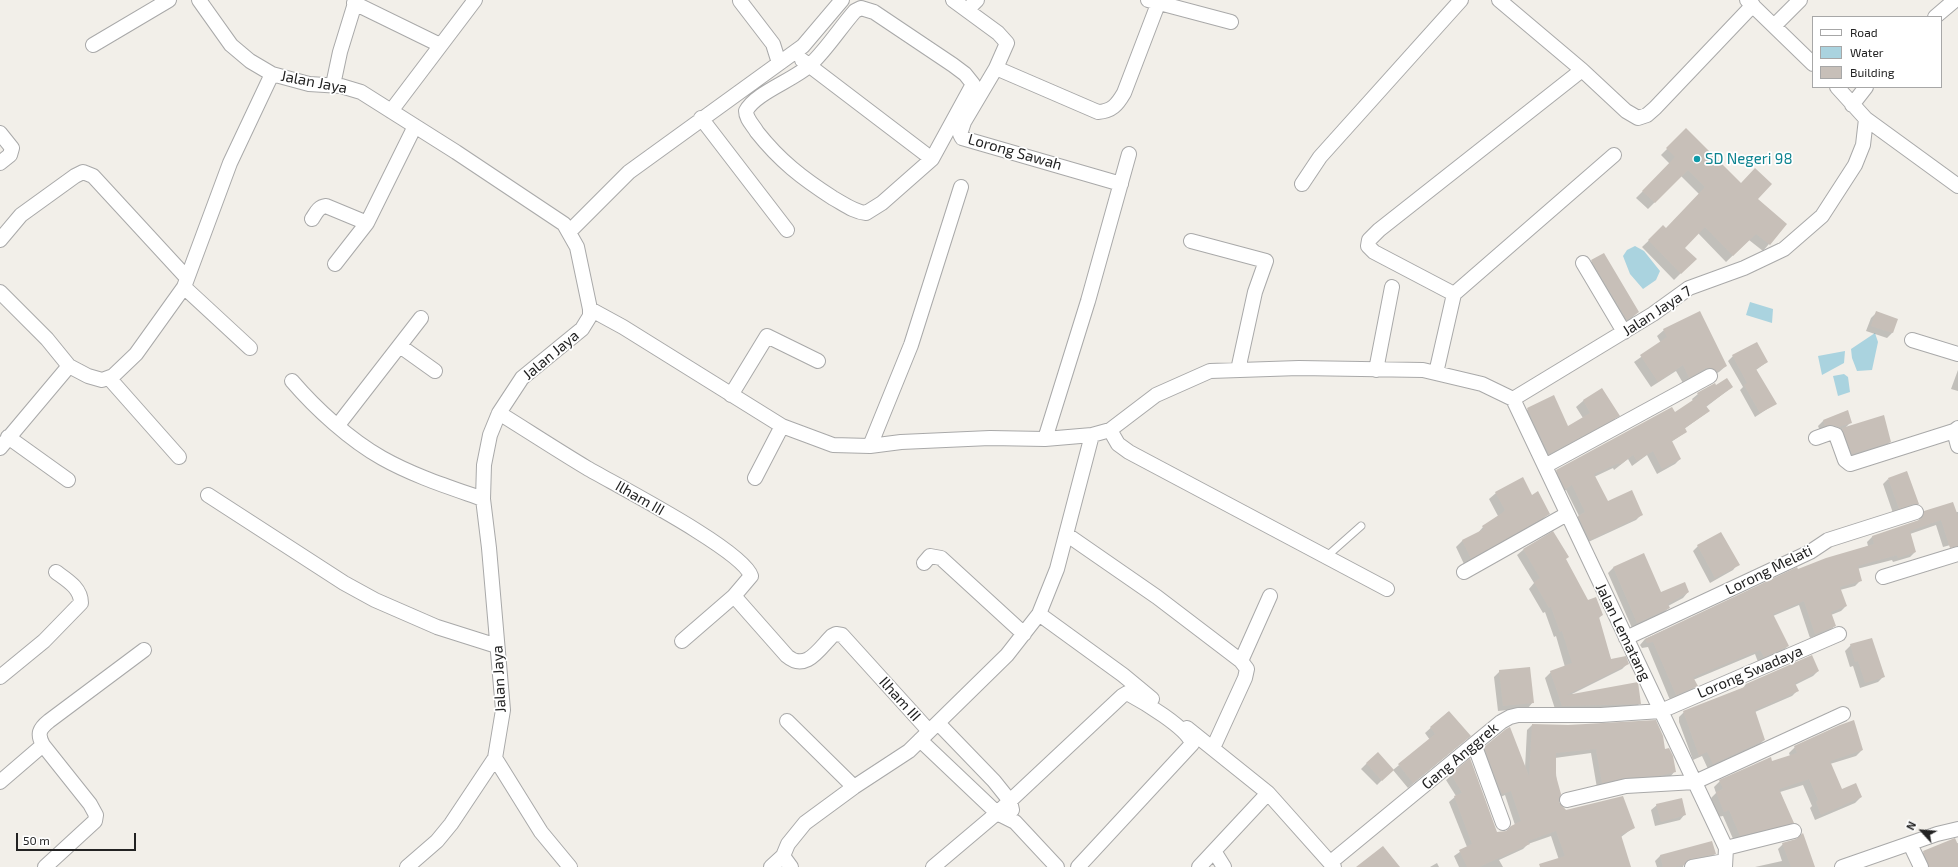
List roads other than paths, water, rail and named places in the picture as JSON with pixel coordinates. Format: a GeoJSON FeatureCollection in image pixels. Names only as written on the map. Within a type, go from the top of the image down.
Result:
{"type":"FeatureCollection","features":[{"type":"Feature","properties":{"kind":"street"},"geometry":{"type":"LineString","coordinates":[[93,45],[169,0]]}},
{"type":"Feature","properties":{"kind":"street","name":"Jalan Jaya"},"geometry":{"type":"LineString","coordinates":[[199,0],[231,45],[250,61],[272,74],[309,84],[333,85],[361,92],[564,224],[577,247],[590,309],[590,316],[582,329],[522,378],[499,413],[490,435],[487,450],[483,480],[484,499],[503,710],[495,758],[451,824],[437,841],[407,867]]}},
{"type":"Feature","properties":{"kind":"street"},"geometry":{"type":"LineString","coordinates":[[391,111],[475,0]]}},
{"type":"Feature","properties":{"kind":"street"},"geometry":{"type":"LineString","coordinates":[[569,232],[629,172],[701,118],[803,46],[842,0]]}},
{"type":"Feature","properties":{"kind":"street","name":"Lorong Sawah"},"geometry":{"type":"LineString","coordinates":[[953,0],[998,33],[1007,43],[996,68],[964,122],[960,134],[962,138],[1121,184]]}},
{"type":"Feature","properties":{"kind":"street"},"geometry":{"type":"LineString","coordinates":[[967,10],[977,0]]}},
{"type":"Feature","properties":{"kind":"street"},"geometry":{"type":"LineString","coordinates":[[1302,184],[1325,151],[1461,0]]}},
{"type":"Feature","properties":{"kind":"street"},"geometry":{"type":"LineString","coordinates":[[1499,0],[1582,70],[1634,117],[1642,118],[1655,108],[1750,3],[1812,63]]}},
{"type":"Feature","properties":{"kind":"street"},"geometry":{"type":"LineString","coordinates":[[1774,26],[1800,0]]}},
{"type":"Feature","properties":{"kind":"street"},"geometry":{"type":"LineString","coordinates":[[1936,16],[1955,0]]}},
{"type":"Feature","properties":{"kind":"street"},"geometry":{"type":"LineString","coordinates":[[740,1],[773,44],[779,63]]}},
{"type":"Feature","properties":{"kind":"street"},"geometry":{"type":"LineString","coordinates":[[333,85],[340,52],[355,2],[440,45]]}},
{"type":"Feature","properties":{"kind":"street"},"geometry":{"type":"LineString","coordinates":[[996,68],[1098,112],[1110,110],[1115,106],[1124,93],[1153,2],[1231,22]]}},
{"type":"Feature","properties":{"kind":"street"},"geometry":{"type":"LineString","coordinates":[[861,8],[874,12],[953,65],[965,74],[973,84],[932,159],[882,203],[866,213],[853,210],[805,180],[786,165],[770,148],[748,119],[746,111],[748,106],[810,65],[855,11],[861,8]]}},
{"type":"Feature","properties":{"kind":"street"},"geometry":{"type":"LineString","coordinates":[[792,54],[810,65],[932,159]]}},
{"type":"Feature","properties":{"kind":"street"},"geometry":{"type":"LineString","coordinates":[[1454,294],[1374,252],[1368,246],[1368,240],[1582,70]]}},
{"type":"Feature","properties":{"kind":"street"},"geometry":{"type":"LineString","coordinates":[[0,292],[47,339],[69,366],[95,378],[102,380],[109,378],[136,354],[185,282],[230,163],[272,74]]}},
{"type":"Feature","properties":{"kind":"street"},"geometry":{"type":"LineString","coordinates":[[1838,88],[1866,119],[1958,186]]}},
{"type":"Feature","properties":{"kind":"street"},"geometry":{"type":"LineString","coordinates":[[1852,105],[1865,88]]}},
{"type":"Feature","properties":{"kind":"street"},"geometry":{"type":"LineString","coordinates":[[701,118],[787,230]]}},
{"type":"Feature","properties":{"kind":"street","name":"Jalan Jaya 7"},"geometry":{"type":"LineString","coordinates":[[1513,399],[1653,314],[1689,288],[1744,268],[1784,249],[1822,216],[1855,165],[1865,140],[1866,119]]}},
{"type":"Feature","properties":{"kind":"street"},"geometry":{"type":"LineString","coordinates":[[335,264],[367,223],[415,126]]}},
{"type":"Feature","properties":{"kind":"street"},"geometry":{"type":"LineString","coordinates":[[0,133],[12,148],[10,156],[0,164]]}},
{"type":"Feature","properties":{"kind":"street"},"geometry":{"type":"LineString","coordinates":[[1045,439],[1088,300],[1129,154]]}},
{"type":"Feature","properties":{"kind":"street"},"geometry":{"type":"LineString","coordinates":[[1436,374],[1454,294],[1614,155]]}},
{"type":"Feature","properties":{"kind":"street"},"geometry":{"type":"LineString","coordinates":[[0,240],[21,215],[75,176],[83,172],[93,176],[185,282],[250,348]]}},
{"type":"Feature","properties":{"kind":"street"},"geometry":{"type":"LineString","coordinates":[[870,446],[911,345],[961,187]]}},
{"type":"Feature","properties":{"kind":"street"},"geometry":{"type":"LineString","coordinates":[[312,218],[318,210],[326,206],[367,223]]}},
{"type":"Feature","properties":{"kind":"street"},"geometry":{"type":"LineString","coordinates":[[1191,241],[1266,261],[1255,292],[1238,370]]}},
{"type":"Feature","properties":{"kind":"street"},"geometry":{"type":"LineString","coordinates":[[1583,264],[1624,332]]}},
{"type":"Feature","properties":{"kind":"street"},"geometry":{"type":"LineString","coordinates":[[1376,370],[1392,287]]}},
{"type":"Feature","properties":{"kind":"street"},"geometry":{"type":"LineString","coordinates":[[590,309],[623,327],[782,426],[833,445],[870,446],[901,442],[990,438],[1045,439],[1092,435],[1110,430],[1156,395],[1210,371],[1299,368],[1423,370],[1482,384],[1513,399]]}},
{"type":"Feature","properties":{"kind":"street"},"geometry":{"type":"LineString","coordinates":[[338,425],[421,318]]}},
{"type":"Feature","properties":{"kind":"street"},"geometry":{"type":"LineString","coordinates":[[731,395],[767,336],[818,361]]}},
{"type":"Feature","properties":{"kind":"street"},"geometry":{"type":"LineString","coordinates":[[1912,340],[1958,354]]}},
{"type":"Feature","properties":{"kind":"street"},"geometry":{"type":"LineString","coordinates":[[400,346],[435,371]]}},
{"type":"Feature","properties":{"kind":"street"},"geometry":{"type":"LineString","coordinates":[[68,480],[4,442],[69,366]]}},
{"type":"Feature","properties":{"kind":"street"},"geometry":{"type":"LineString","coordinates":[[1545,466],[1710,376]]}},
{"type":"Feature","properties":{"kind":"street"},"geometry":{"type":"LineString","coordinates":[[109,378],[179,457]]}},
{"type":"Feature","properties":{"kind":"street"},"geometry":{"type":"LineString","coordinates":[[292,381],[311,403],[381,458],[418,476],[484,499]]}},
{"type":"Feature","properties":{"kind":"street","name":"Jalan Lematang"},"geometry":{"type":"LineString","coordinates":[[1513,399],[1695,782],[1725,859]]}},
{"type":"Feature","properties":{"kind":"street","name":"Ilham III"},"geometry":{"type":"LineString","coordinates":[[499,413],[588,468],[715,542],[739,560],[750,572],[751,576],[734,596],[682,641]]}},
{"type":"Feature","properties":{"kind":"street"},"geometry":{"type":"LineString","coordinates":[[754,478],[782,426]]}},
{"type":"Feature","properties":{"kind":"street"},"geometry":{"type":"LineString","coordinates":[[1110,430],[1118,444],[1129,452],[1386,589]]}},
{"type":"Feature","properties":{"kind":"street"},"geometry":{"type":"LineString","coordinates":[[1816,438],[1830,433],[1836,435],[1845,460],[1850,464],[1956,430],[1958,446]]}},
{"type":"Feature","properties":{"kind":"street"},"geometry":{"type":"LineString","coordinates":[[771,867],[787,862],[791,841],[805,823],[854,787],[908,751],[1007,655],[1039,614],[1057,569],[1092,435]]}},
{"type":"Feature","properties":{"kind":"street"},"geometry":{"type":"LineString","coordinates":[[208,495],[344,583],[375,600],[437,627],[497,646]]}},
{"type":"Feature","properties":{"kind":"street","name":"Lorong Melati"},"geometry":{"type":"LineString","coordinates":[[1626,638],[1810,552],[1828,540],[1916,512]]}},
{"type":"Feature","properties":{"kind":"street"},"geometry":{"type":"LineString","coordinates":[[1464,572],[1567,514]]}},
{"type":"Feature","properties":{"kind":"street"},"geometry":{"type":"LineString","coordinates":[[1066,534],[1157,597],[1241,661],[1247,669],[1245,678],[1213,748]]}},
{"type":"Feature","properties":{"kind":"street"},"geometry":{"type":"LineString","coordinates":[[1883,576],[1958,554]]}},
{"type":"Feature","properties":{"kind":"street"},"geometry":{"type":"LineString","coordinates":[[924,563],[930,556],[941,558],[1024,634]]}},
{"type":"Feature","properties":{"kind":"street"},"geometry":{"type":"LineString","coordinates":[[0,677],[44,641],[81,603],[81,598],[77,589],[56,572]]}},
{"type":"Feature","properties":{"kind":"street","name":"Ilham III"},"geometry":{"type":"LineString","coordinates":[[734,596],[787,656],[796,663],[802,663],[808,659],[832,636],[836,634],[842,635],[929,731]]}},
{"type":"Feature","properties":{"kind":"street"},"geometry":{"type":"LineString","coordinates":[[1241,661],[1270,596]]}},
{"type":"Feature","properties":{"kind":"street"},"geometry":{"type":"LineString","coordinates":[[1039,614],[1123,675],[1268,793],[1333,864]]}},
{"type":"Feature","properties":{"kind":"street","name":"Lorong Swadaya"},"geometry":{"type":"LineString","coordinates":[[1661,710],[1839,634]]}},
{"type":"Feature","properties":{"kind":"street"},"geometry":{"type":"LineString","coordinates":[[45,867],[95,821],[96,815],[90,804],[43,745],[39,738],[41,727],[144,650]]}},
{"type":"Feature","properties":{"kind":"street"},"geometry":{"type":"LineString","coordinates":[[933,867],[997,813],[1127,693],[1183,731],[1191,740],[1192,744],[1078,867]]}},
{"type":"Feature","properties":{"kind":"street","name":"Gang Anggrek"},"geometry":{"type":"LineString","coordinates":[[1333,864],[1500,722],[1510,717],[1601,715],[1661,710]]}},
{"type":"Feature","properties":{"kind":"street"},"geometry":{"type":"LineString","coordinates":[[1567,800],[1626,786],[1695,782],[1842,714]]}},
{"type":"Feature","properties":{"kind":"street"},"geometry":{"type":"LineString","coordinates":[[787,721],[854,787]]}},
{"type":"Feature","properties":{"kind":"street"},"geometry":{"type":"LineString","coordinates":[[929,731],[978,765],[1010,801],[1015,822]]}},
{"type":"Feature","properties":{"kind":"street"},"geometry":{"type":"LineString","coordinates":[[929,731],[964,781],[997,813],[1015,822],[1057,867]]}},
{"type":"Feature","properties":{"kind":"street"},"geometry":{"type":"LineString","coordinates":[[1474,744],[1503,823]]}},
{"type":"Feature","properties":{"kind":"street"},"geometry":{"type":"LineString","coordinates":[[0,782],[43,745]]}},
{"type":"Feature","properties":{"kind":"street"},"geometry":{"type":"LineString","coordinates":[[495,758],[541,832],[570,867]]}},
{"type":"Feature","properties":{"kind":"street"},"geometry":{"type":"LineString","coordinates":[[964,781],[978,765]]}},
{"type":"Feature","properties":{"kind":"street"},"geometry":{"type":"LineString","coordinates":[[1200,867],[1268,793]]}},
{"type":"Feature","properties":{"kind":"street"},"geometry":{"type":"LineString","coordinates":[[1692,867],[1725,859],[1794,831]]}},
{"type":"Feature","properties":{"kind":"street"},"geometry":{"type":"LineString","coordinates":[[1842,867],[1910,844],[1957,833]]}},
{"type":"Feature","properties":{"kind":"street"},"geometry":{"type":"LineString","coordinates":[[1910,844],[1921,867]]}},
{"type":"Feature","properties":{"kind":"street"},"geometry":{"type":"LineString","coordinates":[[1214,851],[1224,867]]}},
{"type":"Feature","properties":{"kind":"lane"},"geometry":{"type":"LineString","coordinates":[[1326,557],[1361,526]]}},
{"type":"Feature","properties":{"kind":"water"},"geometry":{"type":"Polygon","coordinates":[[[1635,246],[1644,251],[1660,271],[1656,280],[1643,289],[1630,274],[1623,256],[1627,250],[1635,246]]]}},
{"type":"Feature","properties":{"kind":"water"},"geometry":{"type":"Polygon","coordinates":[[[1750,302],[1773,309],[1772,323],[1746,315],[1750,302]]]}},
{"type":"Feature","properties":{"kind":"water"},"geometry":{"type":"Polygon","coordinates":[[[1875,333],[1878,342],[1872,370],[1857,371],[1852,358],[1851,349],[1875,333]]]}},
{"type":"Feature","properties":{"kind":"water"},"geometry":{"type":"Polygon","coordinates":[[[1845,351],[1844,363],[1822,375],[1818,356],[1845,351]]]}},
{"type":"Feature","properties":{"kind":"water"},"geometry":{"type":"Polygon","coordinates":[[[1844,374],[1848,377],[1850,392],[1838,396],[1833,376],[1844,374]]]}},
{"type":"Feature","properties":{"kind":"place","name":"SD Negeri 98"},"geometry":{"type":"Point","coordinates":[1697,159]}}]}
